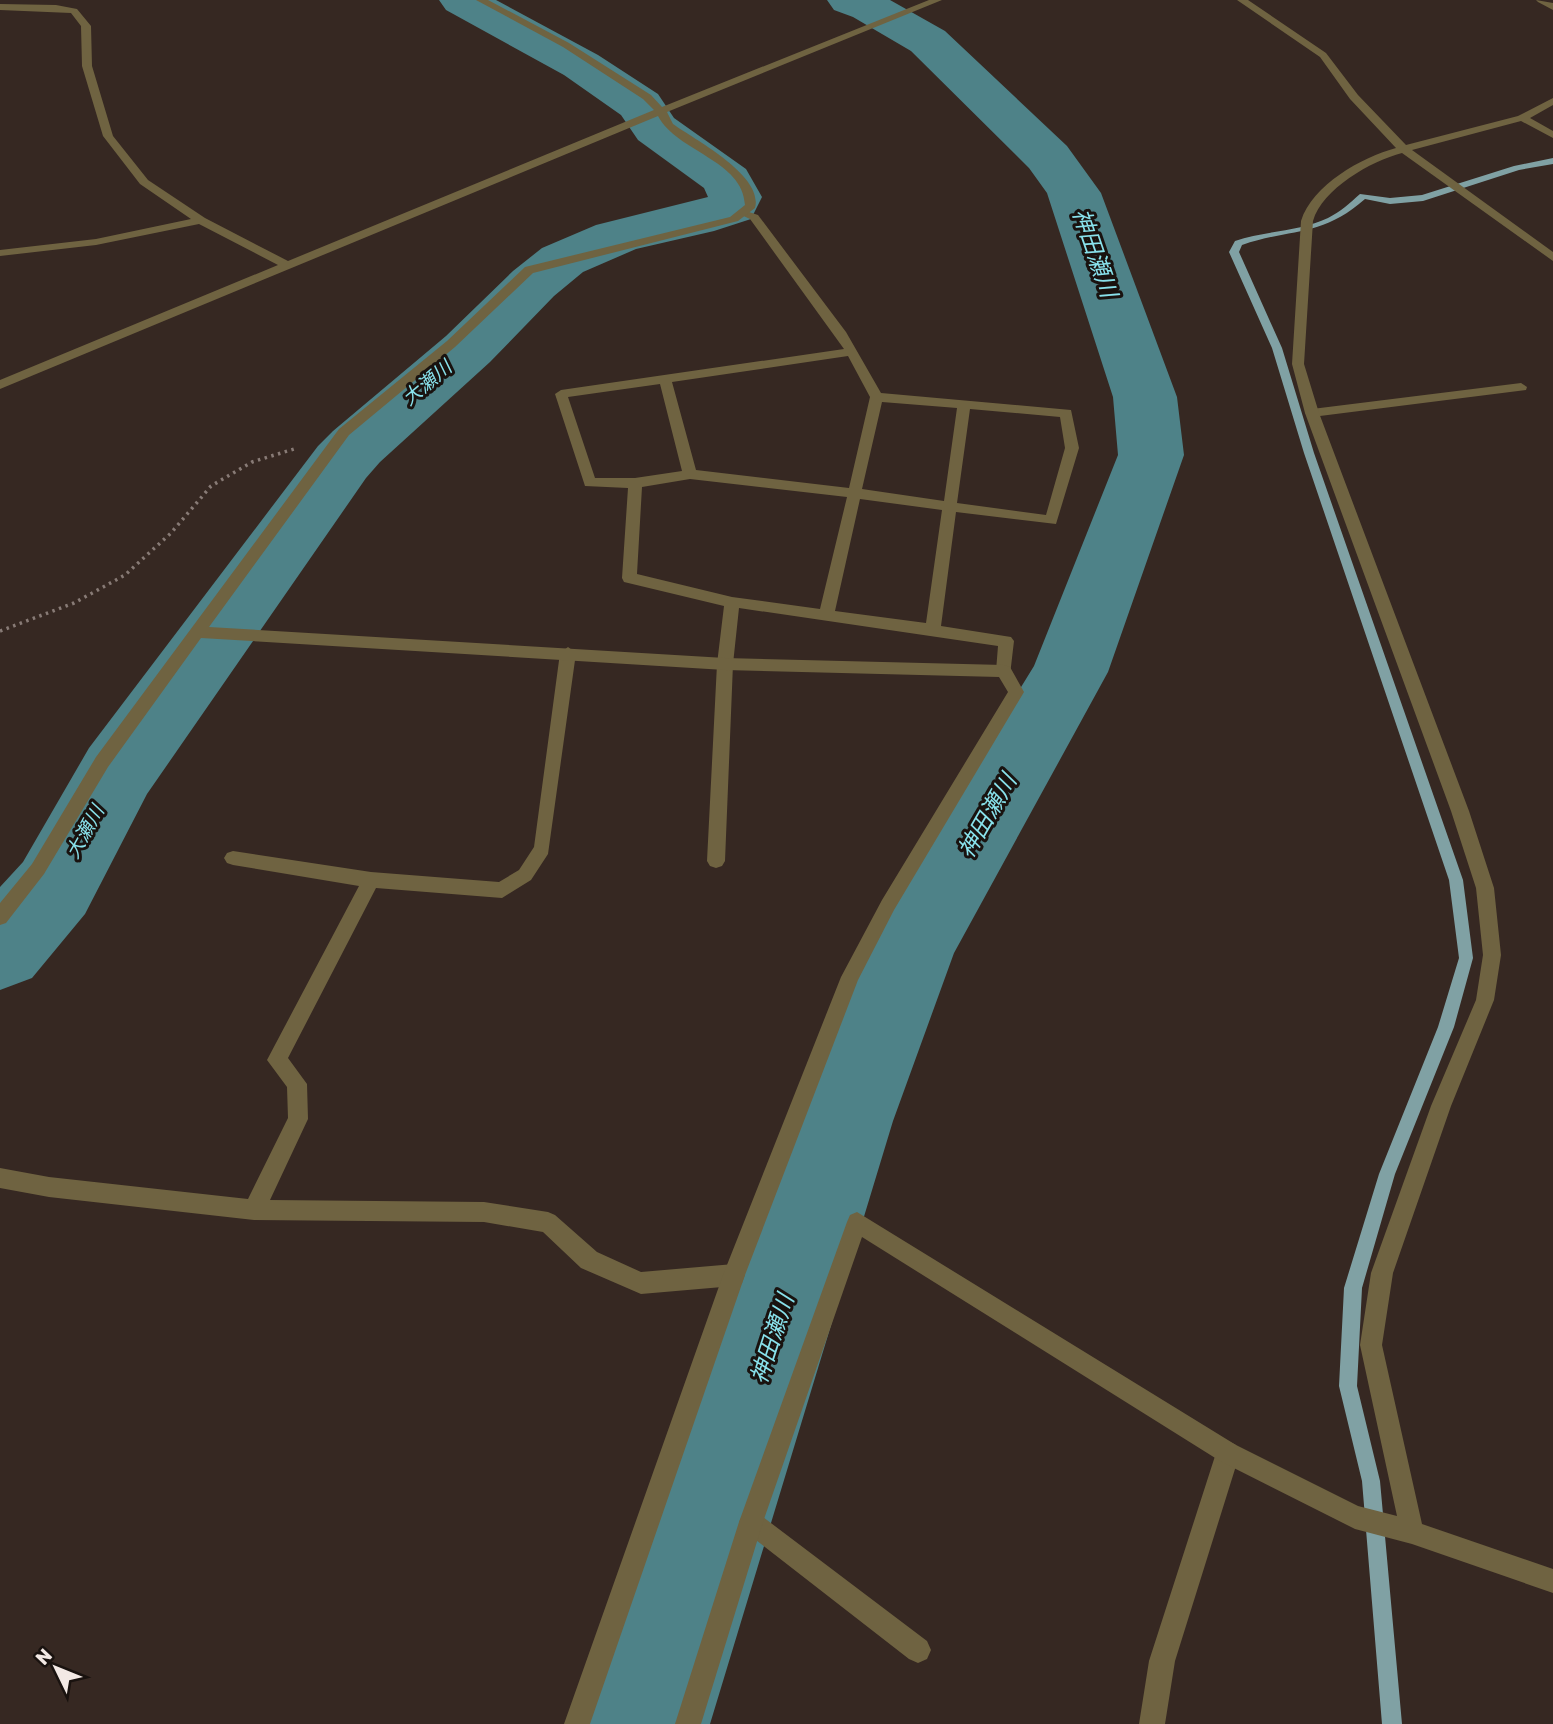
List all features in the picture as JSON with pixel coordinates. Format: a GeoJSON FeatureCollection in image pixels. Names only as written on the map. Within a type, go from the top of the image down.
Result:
{"type":"FeatureCollection","features":[{"type":"Feature","properties":{"kind":"street"},"geometry":{"type":"LineString","coordinates":[[0,917],[38,869],[102,762],[211,634],[344,432],[451,344],[529,270],[734,219],[751,206],[750,191],[738,175],[669,126],[647,97],[566,45],[481,0]]}},
{"type":"Feature","properties":{"kind":"street"},"geometry":{"type":"LineString","coordinates":[[0,385],[937,0]]}},
{"type":"Feature","properties":{"kind":"street"},"geometry":{"type":"LineString","coordinates":[[1242,0],[1323,54],[1354,97],[1405,150],[1553,257]]}},
{"type":"Feature","properties":{"kind":"street"},"geometry":{"type":"LineString","coordinates":[[1541,0],[1553,7]]}},
{"type":"Feature","properties":{"kind":"street"},"geometry":{"type":"LineString","coordinates":[[0,7],[74,11],[86,26],[87,66],[108,136],[144,182],[201,220],[289,266]]}},
{"type":"Feature","properties":{"kind":"street"},"geometry":{"type":"LineString","coordinates":[[1402,1530],[1371,1345],[1382,1273],[1441,1106],[1485,1000],[1492,955],[1485,888],[1460,811],[1312,413],[1298,364],[1307,228],[1311,207],[1354,168],[1377,156],[1522,118],[1553,102]]}},
{"type":"Feature","properties":{"kind":"street"},"geometry":{"type":"LineString","coordinates":[[1522,118],[1553,135]]}},
{"type":"Feature","properties":{"kind":"street"},"geometry":{"type":"LineString","coordinates":[[743,213],[754,217],[851,352],[877,397],[826,616]]}},
{"type":"Feature","properties":{"kind":"street"},"geometry":{"type":"LineString","coordinates":[[0,253],[96,242],[201,220]]}},
{"type":"Feature","properties":{"kind":"street"},"geometry":{"type":"LineString","coordinates":[[851,352],[561,394],[590,483],[635,483],[690,474],[854,493],[1051,521],[1072,448],[1066,413],[877,397]]}},
{"type":"Feature","properties":{"kind":"street"},"geometry":{"type":"LineString","coordinates":[[665,379],[690,474]]}},
{"type":"Feature","properties":{"kind":"street"},"geometry":{"type":"LineString","coordinates":[[1312,413],[1521,387]]}},
{"type":"Feature","properties":{"kind":"street"},"geometry":{"type":"LineString","coordinates":[[933,630],[964,404]]}},
{"type":"Feature","properties":{"kind":"street"},"geometry":{"type":"LineString","coordinates":[[577,1724],[734,1275],[850,977],[888,905],[1016,692],[1004,671],[1006,641],[732,603],[629,578],[635,483]]}},
{"type":"Feature","properties":{"kind":"street"},"geometry":{"type":"LineString","coordinates":[[716,861],[725,664],[732,603]]}},
{"type":"Feature","properties":{"kind":"street"},"geometry":{"type":"LineString","coordinates":[[211,634],[725,664],[1004,671]]}},
{"type":"Feature","properties":{"kind":"street"},"geometry":{"type":"LineString","coordinates":[[233,858],[371,880],[502,890],[525,874],[542,849],[568,653]]}},
{"type":"Feature","properties":{"kind":"street"},"geometry":{"type":"LineString","coordinates":[[254,1210],[298,1119],[297,1084],[277,1060],[371,880]]}},
{"type":"Feature","properties":{"kind":"street"},"geometry":{"type":"LineString","coordinates":[[0,1178],[49,1188],[254,1210],[484,1212],[548,1222],[589,1260],[641,1283],[734,1275]]}},
{"type":"Feature","properties":{"kind":"street"},"geometry":{"type":"LineString","coordinates":[[688,1724],[751,1522],[857,1222],[1228,1453],[1354,1517],[1402,1530],[1553,1581]]}},
{"type":"Feature","properties":{"kind":"street"},"geometry":{"type":"LineString","coordinates":[[1152,1724],[1162,1661],[1228,1453]]}},
{"type":"Feature","properties":{"kind":"street"},"geometry":{"type":"LineString","coordinates":[[751,1522],[918,1650]]}},
{"type":"Feature","properties":{"kind":"path"},"geometry":{"type":"LineString","coordinates":[[0,631],[75,603],[125,575],[171,533],[211,486],[252,462],[287,450],[334,446]]}},
{"type":"Feature","properties":{"kind":"waterway","name":"大瀬川"},"geometry":{"type":"LineString","coordinates":[[0,950],[54,888],[118,771],[342,462],[357,446],[387,417],[482,337],[533,283],[563,260],[616,237],[694,219],[732,207],[735,197],[727,180],[656,129],[640,105],[581,65],[462,0]]}},
{"type":"Feature","properties":{"kind":"waterway","name":"神田瀬川"},"geometry":{"type":"LineString","coordinates":[[647,1724],[844,1121],[914,941],[1070,672],[1151,455],[1145,397],[1074,193],[1048,157],[928,41],[869,7],[850,0]]}},
{"type":"Feature","properties":{"kind":"waterway"},"geometry":{"type":"LineString","coordinates":[[1392,1724],[1371,1481],[1348,1386],[1353,1288],[1387,1174],[1446,1027],[1466,958],[1456,880],[1309,453],[1277,348],[1234,252],[1238,243],[1256,237],[1303,229],[1332,220],[1363,196],[1390,201],[1423,198],[1517,168],[1553,161]]}}]}
